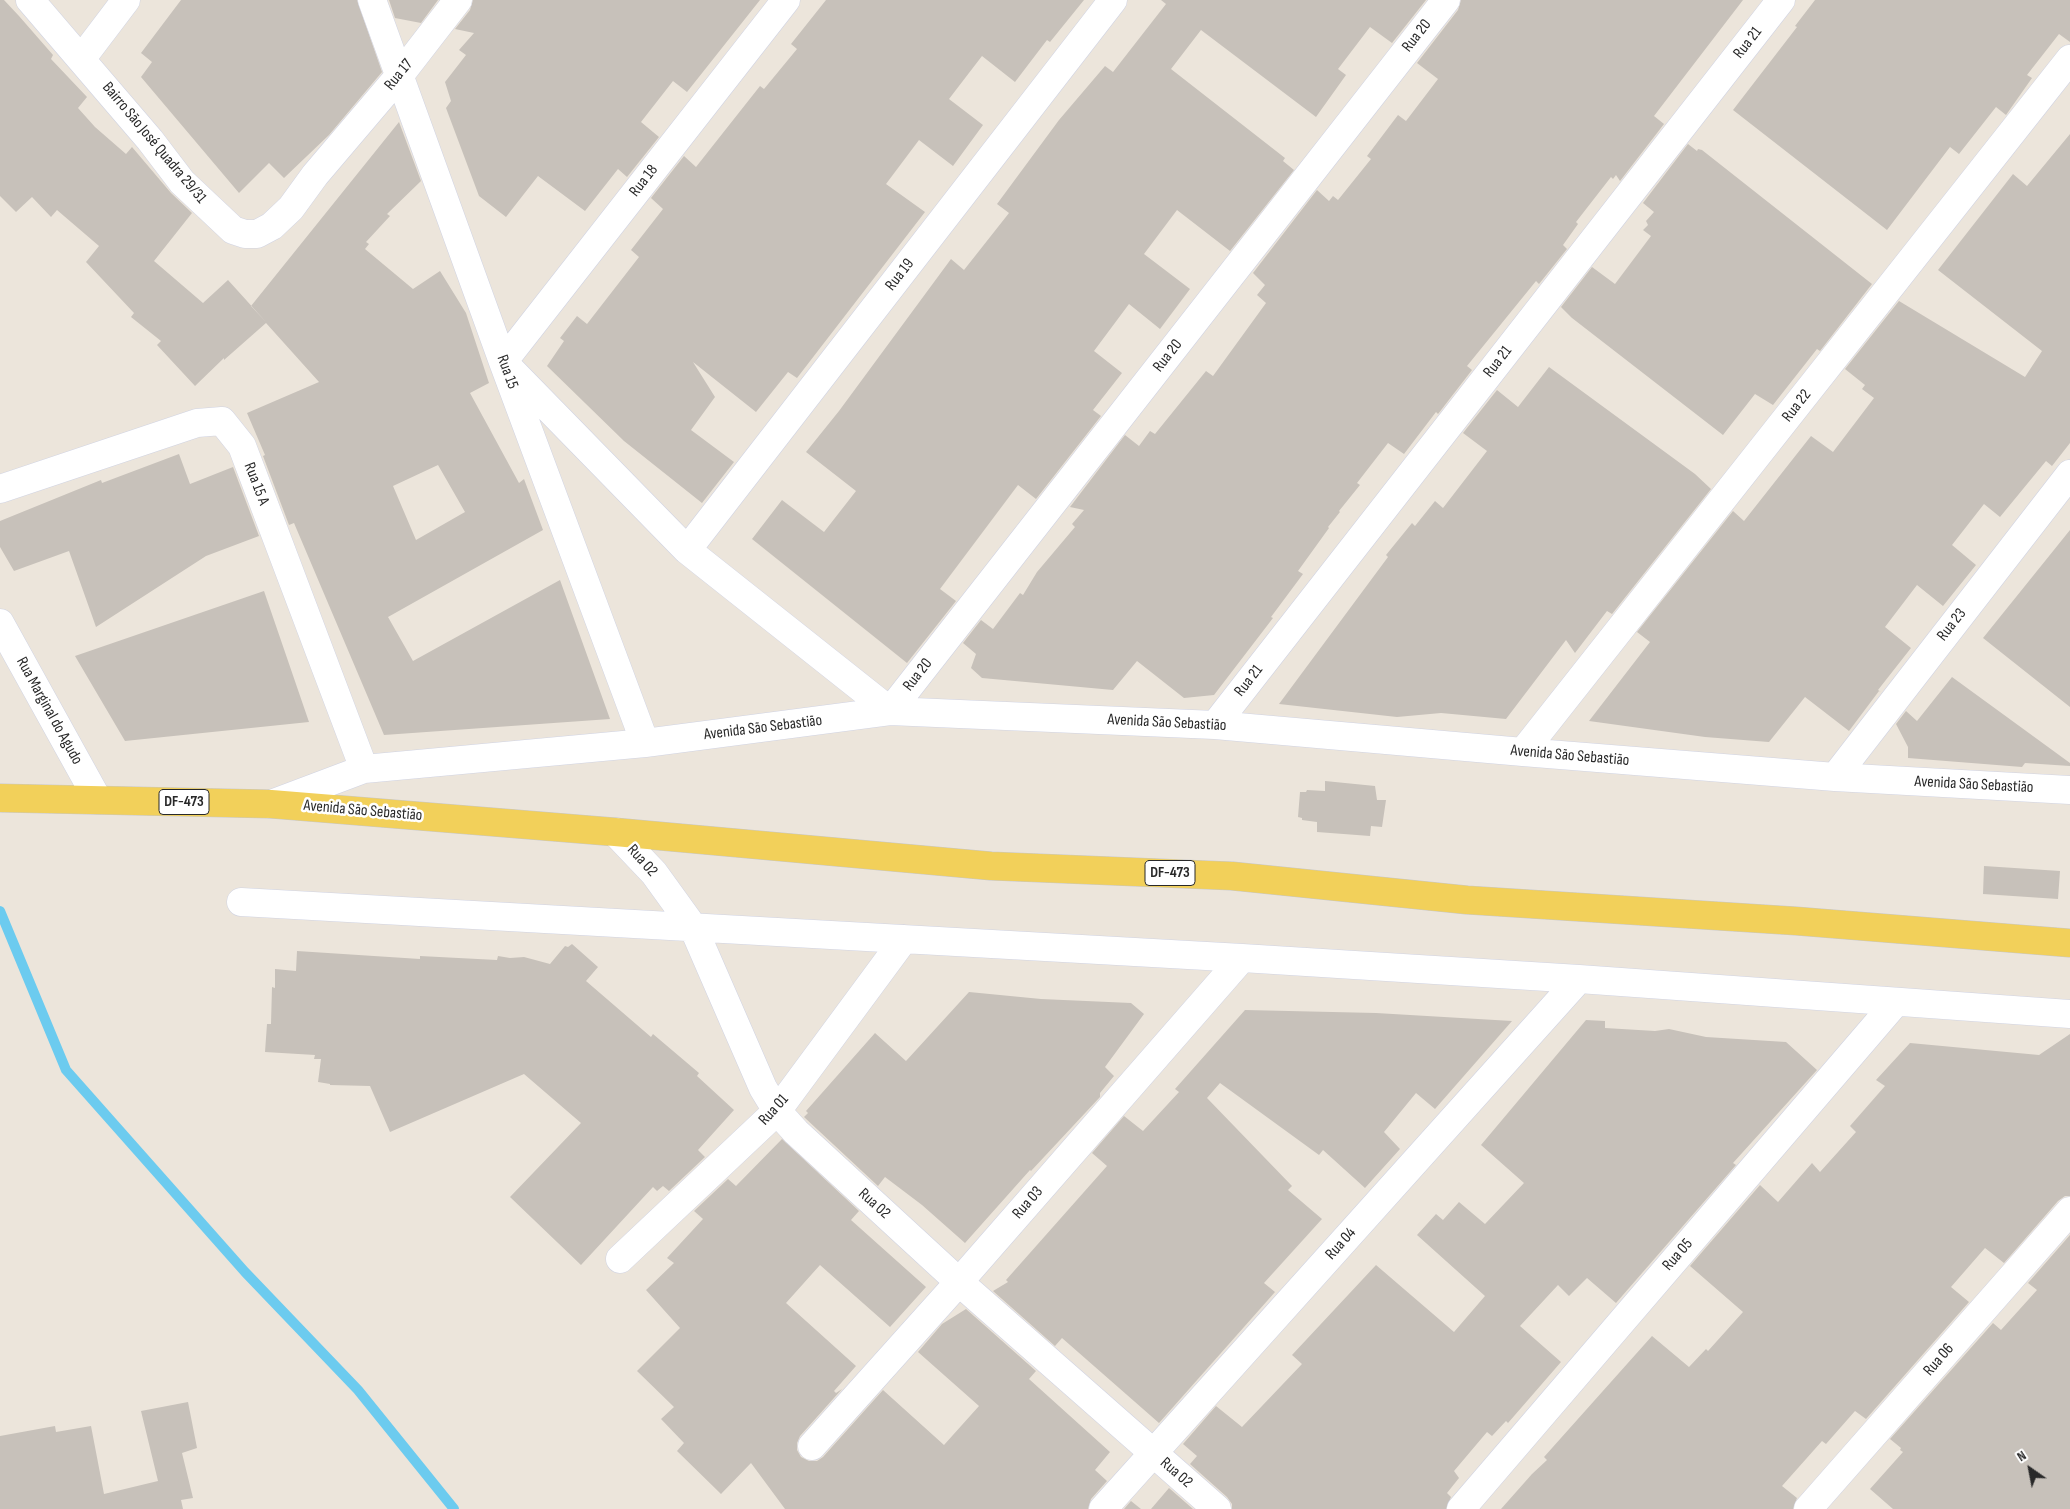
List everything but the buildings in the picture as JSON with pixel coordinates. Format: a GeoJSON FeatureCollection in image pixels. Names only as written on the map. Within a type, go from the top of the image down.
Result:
{"type":"FeatureCollection","features":[{"type":"Feature","properties":{"kind":"main road","name":"Avenida São Sebastião"},"geometry":{"type":"LineString","coordinates":[[0,798],[271,804],[615,832],[991,866],[1232,876],[1467,900],[1796,920],[2070,943]]}},
{"type":"Feature","properties":{"kind":"street","name":"Bairro São José Quadra 29/31"},"geometry":{"type":"LineString","coordinates":[[30,0],[82,58],[182,182],[233,230],[245,234],[257,234],[272,226],[291,208],[337,148]]}},
{"type":"Feature","properties":{"kind":"street"},"geometry":{"type":"LineString","coordinates":[[82,58],[126,0]]}},
{"type":"Feature","properties":{"kind":"street","name":"Rua 15"},"geometry":{"type":"LineString","coordinates":[[372,0],[503,362],[646,743]]}},
{"type":"Feature","properties":{"kind":"street","name":"Rua 17"},"geometry":{"type":"LineString","coordinates":[[337,148],[400,75],[458,0]]}},
{"type":"Feature","properties":{"kind":"street","name":"Rua 18"},"geometry":{"type":"LineString","coordinates":[[503,362],[786,0]]}},
{"type":"Feature","properties":{"kind":"street","name":"Rua 19"},"geometry":{"type":"LineString","coordinates":[[687,550],[1112,0]]}},
{"type":"Feature","properties":{"kind":"street","name":"Rua 20"},"geometry":{"type":"LineString","coordinates":[[890,711],[1446,0]]}},
{"type":"Feature","properties":{"kind":"street","name":"Rua 21"},"geometry":{"type":"LineString","coordinates":[[1215,725],[1781,0]]}},
{"type":"Feature","properties":{"kind":"street","name":"Rua 22"},"geometry":{"type":"LineString","coordinates":[[1523,752],[2070,59]]}},
{"type":"Feature","properties":{"kind":"street"},"geometry":{"type":"LineString","coordinates":[[503,362],[687,550],[890,711]]}},
{"type":"Feature","properties":{"kind":"street","name":"Rua 15 A"},"geometry":{"type":"LineString","coordinates":[[0,489],[197,423],[222,421],[242,446],[364,769]]}},
{"type":"Feature","properties":{"kind":"street","name":"Rua 23"},"geometry":{"type":"LineString","coordinates":[[1835,777],[2070,474]]}},
{"type":"Feature","properties":{"kind":"street","name":"Rua Marginal do Agudo"},"geometry":{"type":"LineString","coordinates":[[0,623],[98,800]]}},
{"type":"Feature","properties":{"kind":"street","name":"Avenida São Sebastião"},"geometry":{"type":"LineString","coordinates":[[271,804],[364,769],[646,743],[890,711],[1215,725],[1835,777],[2070,790]]}},
{"type":"Feature","properties":{"kind":"street","name":"Rua 02"},"geometry":{"type":"LineString","coordinates":[[615,832],[654,873],[693,927],[763,1088],[777,1111],[796,1132],[960,1282],[1217,1509]]}},
{"type":"Feature","properties":{"kind":"street"},"geometry":{"type":"LineString","coordinates":[[241,902],[1242,958],[1579,979],[2070,1014]]}},
{"type":"Feature","properties":{"kind":"street","name":"Rua 01"},"geometry":{"type":"LineString","coordinates":[[620,1260],[777,1111],[904,939]]}},
{"type":"Feature","properties":{"kind":"street","name":"Rua 03"},"geometry":{"type":"LineString","coordinates":[[812,1446],[960,1282],[1242,958]]}},
{"type":"Feature","properties":{"kind":"street","name":"Rua 04"},"geometry":{"type":"LineString","coordinates":[[1103,1509],[1579,979]]}},
{"type":"Feature","properties":{"kind":"street","name":"Rua 05"},"geometry":{"type":"LineString","coordinates":[[1461,1509],[1896,1002]]}},
{"type":"Feature","properties":{"kind":"street","name":"Rua 06"},"geometry":{"type":"LineString","coordinates":[[1808,1509],[2070,1211]]}},
{"type":"Feature","properties":{"kind":"waterway"},"geometry":{"type":"LineString","coordinates":[[0,911],[66,1070],[245,1272],[358,1390],[454,1509]]}}]}
